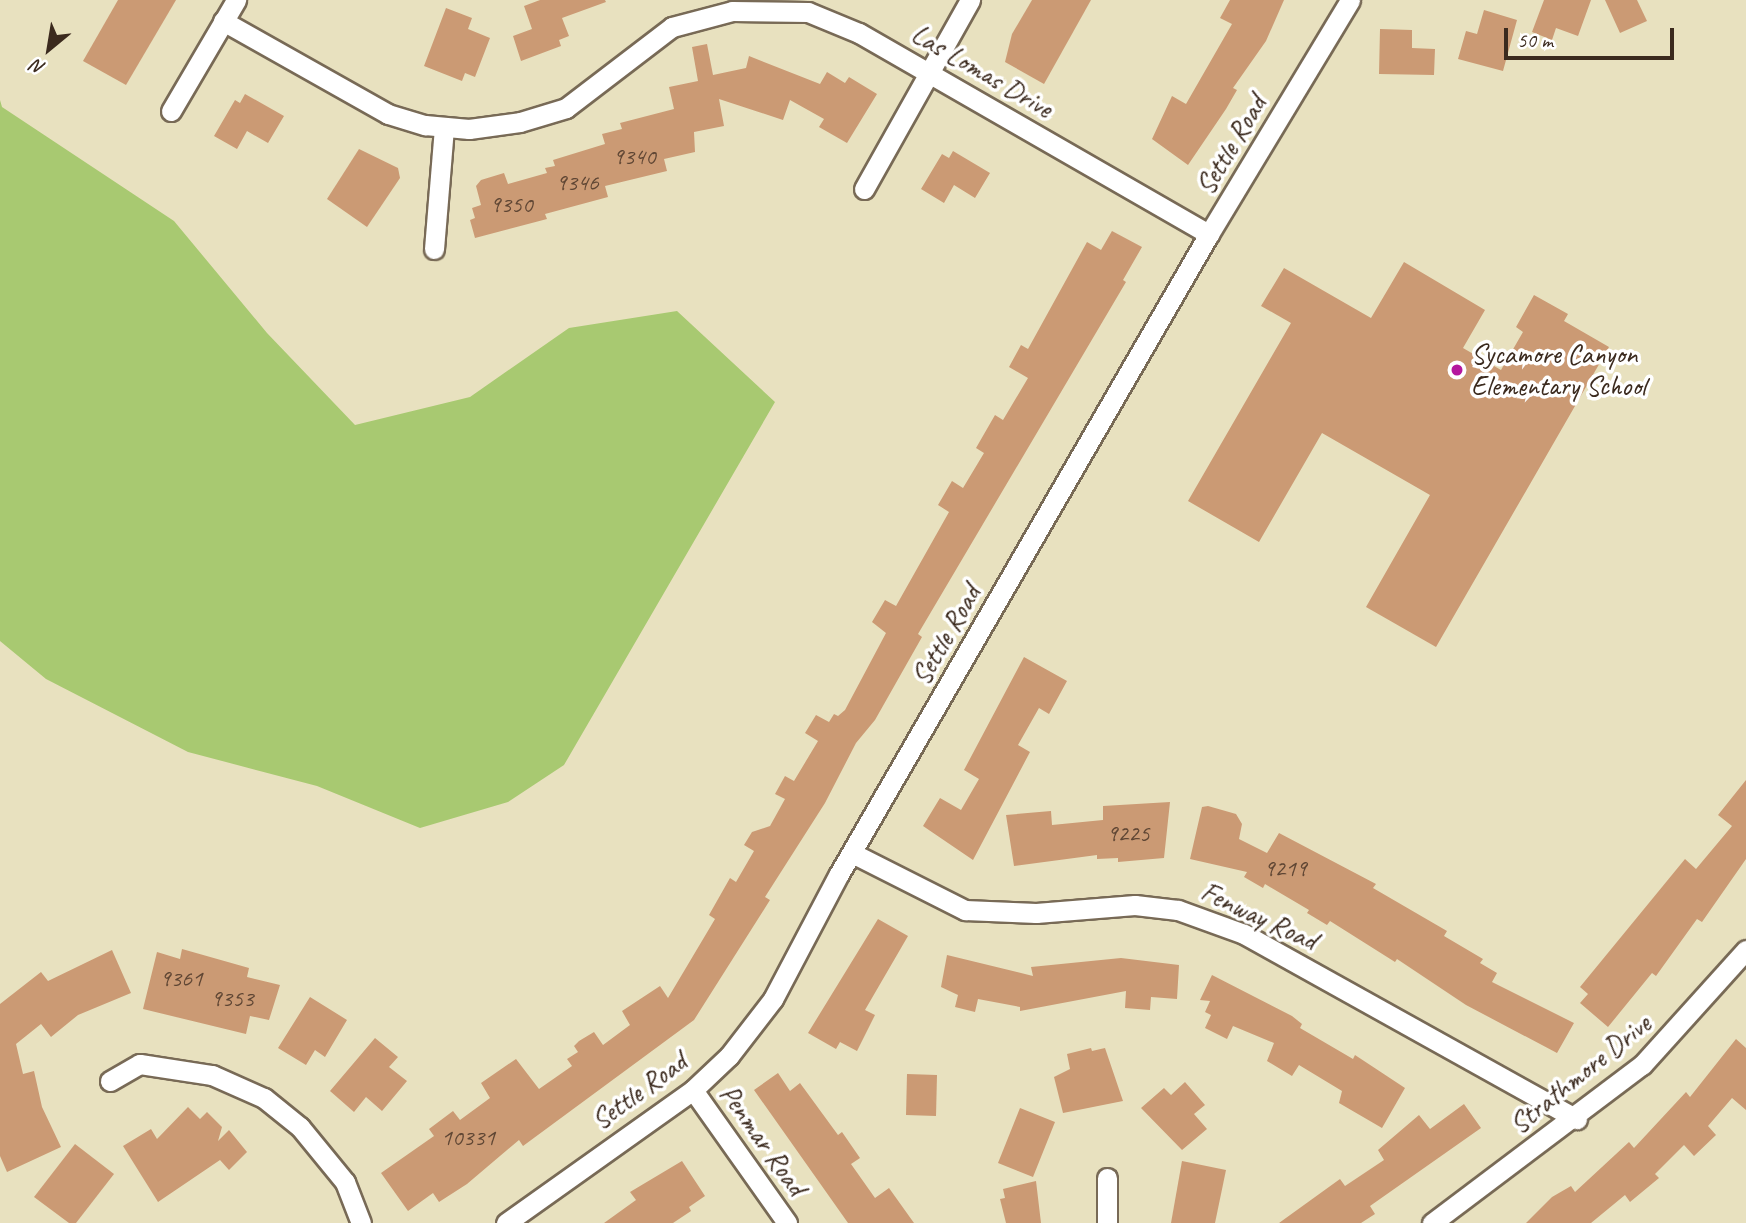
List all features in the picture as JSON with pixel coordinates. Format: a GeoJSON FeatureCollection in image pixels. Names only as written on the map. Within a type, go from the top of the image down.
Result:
{"type":"FeatureCollection","features":[{"type":"Feature","properties":{"kind":"street"},"geometry":{"type":"LineString","coordinates":[[171,111],[236,0]]}},
{"type":"Feature","properties":{"kind":"street"},"geometry":{"type":"LineString","coordinates":[[864,189],[970,0]]}},
{"type":"Feature","properties":{"kind":"street","name":"Settle Road"},"geometry":{"type":"LineString","coordinates":[[506,1223],[693,1090],[729,1056],[773,999],[852,853],[1209,234],[1350,0]]}},
{"type":"Feature","properties":{"kind":"street","name":"Las Lomas Drive"},"geometry":{"type":"LineString","coordinates":[[223,22],[388,114],[444,128],[495,127],[566,108],[622,61],[672,27],[732,5],[808,12],[859,33],[1209,234]]}},
{"type":"Feature","properties":{"kind":"street"},"geometry":{"type":"LineString","coordinates":[[434,249],[444,128]]}},
{"type":"Feature","properties":{"kind":"street","name":"Fenway Road"},"geometry":{"type":"LineString","coordinates":[[852,853],[965,910],[1036,913],[1135,905],[1178,910],[1244,934],[1577,1119]]}},
{"type":"Feature","properties":{"kind":"street","name":"Strathmore Drive"},"geometry":{"type":"LineString","coordinates":[[1432,1223],[1577,1119],[1642,1065],[1746,950]]}},
{"type":"Feature","properties":{"kind":"street"},"geometry":{"type":"LineString","coordinates":[[110,1081],[140,1064],[212,1075],[264,1098],[300,1127],[345,1182],[361,1223]]}},
{"type":"Feature","properties":{"kind":"street","name":"Penmar Road"},"geometry":{"type":"LineString","coordinates":[[693,1090],[787,1223]]}},
{"type":"Feature","properties":{"kind":"street"},"geometry":{"type":"LineString","coordinates":[[1107,1178],[1107,1223]]}},
{"type":"Feature","properties":{"kind":"green space"},"geometry":{"type":"Polygon","coordinates":[[[0,100],[2,107],[174,221],[267,333],[355,425],[470,397],[569,328],[677,311],[775,402],[564,765],[508,802],[420,828],[317,786],[188,752],[46,679],[0,641],[0,100]]]}},
{"type":"Feature","properties":{"kind":"building"},"geometry":{"type":"Polygon","coordinates":[[[118,0],[176,0],[126,85],[83,61],[118,0]]]}},
{"type":"Feature","properties":{"kind":"building"},"geometry":{"type":"Polygon","coordinates":[[[540,0],[606,2],[562,18],[569,36],[559,40],[561,46],[521,61],[513,36],[532,29],[524,6],[540,0]]]}},
{"type":"Feature","properties":{"kind":"building"},"geometry":{"type":"Polygon","coordinates":[[[1032,0],[1091,0],[1044,84],[1005,62],[1012,34],[1032,0]]]}},
{"type":"Feature","properties":{"kind":"building"},"geometry":{"type":"Polygon","coordinates":[[[1230,0],[1284,0],[1266,41],[1233,88],[1237,90],[1226,109],[1188,165],[1152,139],[1172,96],[1186,104],[1232,24],[1220,18],[1230,0]]]}},
{"type":"Feature","properties":{"kind":"building"},"geometry":{"type":"Polygon","coordinates":[[[1544,0],[1591,0],[1578,36],[1556,28],[1552,40],[1532,32],[1544,0]]]}},
{"type":"Feature","properties":{"kind":"building"},"geometry":{"type":"Polygon","coordinates":[[[1605,0],[1637,0],[1647,21],[1620,33],[1605,0]]]}},
{"type":"Feature","properties":{"kind":"building"},"geometry":{"type":"Polygon","coordinates":[[[446,8],[472,18],[468,29],[490,38],[475,77],[465,73],[462,81],[424,66],[446,8]]]}},
{"type":"Feature","properties":{"kind":"building"},"geometry":{"type":"Polygon","coordinates":[[[1484,10],[1517,20],[1503,71],[1458,59],[1466,31],[1477,34],[1484,10]]]}},
{"type":"Feature","properties":{"kind":"building"},"geometry":{"type":"Polygon","coordinates":[[[1380,29],[1412,30],[1412,48],[1435,49],[1434,75],[1379,74],[1380,29]]]}},
{"type":"Feature","properties":{"kind":"building"},"geometry":{"type":"Polygon","coordinates":[[[707,44],[713,75],[746,68],[749,56],[820,84],[827,72],[845,83],[849,77],[877,94],[847,143],[819,127],[824,119],[790,100],[783,120],[719,99],[724,126],[694,132],[695,152],[664,159],[667,171],[605,186],[608,197],[545,214],[547,219],[475,238],[470,220],[475,218],[472,208],[481,205],[476,186],[481,180],[504,173],[508,184],[547,173],[545,168],[555,166],[553,160],[605,144],[602,134],[622,129],[620,123],[674,109],[669,87],[698,81],[692,47],[707,44]]]}},
{"type":"Feature","properties":{"kind":"building"},"geometry":{"type":"Polygon","coordinates":[[[245,94],[284,116],[268,143],[247,131],[237,149],[214,136],[235,100],[240,103],[245,94]]]}},
{"type":"Feature","properties":{"kind":"building"},"geometry":{"type":"Polygon","coordinates":[[[359,149],[398,168],[400,178],[367,227],[327,199],[359,149]]]}},
{"type":"Feature","properties":{"kind":"building"},"geometry":{"type":"Polygon","coordinates":[[[953,151],[990,173],[975,198],[954,185],[944,203],[921,189],[942,154],[949,158],[953,151]]]}},
{"type":"Feature","properties":{"kind":"building"},"geometry":{"type":"Polygon","coordinates":[[[1112,231],[1142,247],[1123,280],[1126,282],[918,634],[922,637],[875,720],[856,743],[825,803],[765,897],[770,900],[694,1020],[523,1146],[519,1140],[467,1184],[439,1202],[433,1193],[408,1211],[381,1173],[434,1136],[429,1129],[453,1111],[460,1120],[490,1098],[481,1083],[516,1059],[539,1089],[572,1066],[567,1059],[578,1052],[574,1046],[579,1041],[594,1032],[603,1045],[630,1025],[622,1011],[660,986],[668,998],[715,919],[709,915],[730,878],[736,882],[754,851],[744,845],[752,832],[770,826],[785,799],[775,794],[785,776],[794,781],[818,741],[805,733],[816,715],[829,722],[834,714],[838,716],[845,710],[886,633],[872,622],[885,600],[896,606],[949,512],[938,505],[952,481],[963,488],[984,453],[976,448],[995,415],[1003,420],[1028,378],[1009,367],[1021,345],[1028,349],[1087,242],[1101,250],[1112,231]]]}},
{"type":"Feature","properties":{"kind":"building"},"geometry":{"type":"Polygon","coordinates":[[[1404,262],[1485,310],[1463,348],[1501,370],[1523,332],[1516,327],[1534,295],[1568,314],[1564,321],[1609,347],[1436,647],[1366,607],[1430,495],[1322,433],[1259,542],[1188,501],[1291,323],[1261,306],[1284,268],[1371,318],[1404,262]]]}},
{"type":"Feature","properties":{"kind":"building"},"geometry":{"type":"Polygon","coordinates":[[[1024,657],[1067,681],[1049,714],[1039,708],[1018,745],[1030,752],[973,860],[923,826],[940,798],[961,810],[979,779],[964,770],[1024,657]]]}},
{"type":"Feature","properties":{"kind":"building"},"geometry":{"type":"Polygon","coordinates":[[[1746,780],[1746,859],[1702,922],[1697,919],[1656,976],[1652,973],[1608,1027],[1580,1003],[1588,994],[1580,987],[1685,859],[1696,869],[1732,826],[1718,815],[1746,780]]]}},
{"type":"Feature","properties":{"kind":"building"},"geometry":{"type":"Polygon","coordinates":[[[1170,802],[1164,858],[1118,862],[1118,858],[1097,859],[1097,855],[1014,866],[1006,815],[1051,811],[1052,825],[1103,820],[1103,806],[1170,802]]]}},
{"type":"Feature","properties":{"kind":"building"},"geometry":{"type":"Polygon","coordinates":[[[1208,806],[1236,814],[1242,824],[1239,839],[1267,853],[1279,833],[1376,884],[1373,888],[1447,931],[1444,936],[1483,959],[1480,963],[1497,973],[1492,982],[1574,1023],[1557,1053],[1466,1005],[1397,959],[1395,962],[1330,921],[1327,925],[1307,913],[1309,910],[1265,884],[1263,888],[1244,877],[1247,872],[1190,859],[1202,807],[1208,806]]]}},
{"type":"Feature","properties":{"kind":"building"},"geometry":{"type":"Polygon","coordinates":[[[878,919],[908,936],[865,1010],[875,1015],[857,1051],[840,1042],[836,1049],[808,1033],[878,919]]]}},
{"type":"Feature","properties":{"kind":"building"},"geometry":{"type":"Polygon","coordinates":[[[182,949],[249,968],[247,977],[280,985],[269,1020],[250,1016],[246,1034],[143,1009],[157,952],[180,959],[182,949]]]}},
{"type":"Feature","properties":{"kind":"building"},"geometry":{"type":"Polygon","coordinates":[[[112,950],[131,993],[78,1015],[51,1037],[41,1024],[16,1044],[23,1074],[34,1071],[42,1107],[61,1147],[7,1172],[0,1156],[0,1004],[41,972],[48,981],[112,950]]]}},
{"type":"Feature","properties":{"kind":"building"},"geometry":{"type":"Polygon","coordinates":[[[947,955],[1033,976],[1031,967],[1121,958],[1179,965],[1177,999],[1151,997],[1150,1010],[1125,1008],[1126,991],[1020,1011],[1020,1007],[978,999],[975,1012],[955,1007],[958,995],[941,987],[947,955]]]}},
{"type":"Feature","properties":{"kind":"building"},"geometry":{"type":"Polygon","coordinates":[[[1212,975],[1292,1016],[1302,1024],[1300,1028],[1353,1059],[1355,1055],[1405,1088],[1382,1128],[1339,1103],[1342,1091],[1299,1065],[1292,1076],[1267,1061],[1274,1043],[1233,1026],[1227,1039],[1205,1028],[1211,1015],[1205,1012],[1210,1001],[1200,1000],[1212,975]]]}},
{"type":"Feature","properties":{"kind":"building"},"geometry":{"type":"Polygon","coordinates":[[[310,997],[347,1020],[325,1057],[315,1050],[306,1065],[278,1048],[310,997]]]}},
{"type":"Feature","properties":{"kind":"building"},"geometry":{"type":"Polygon","coordinates":[[[375,1038],[398,1057],[389,1067],[407,1081],[382,1111],[366,1097],[354,1112],[330,1091],[375,1038]]]}},
{"type":"Feature","properties":{"kind":"building"},"geometry":{"type":"Polygon","coordinates":[[[1736,1039],[1746,1048],[1746,1110],[1732,1098],[1708,1126],[1716,1135],[1694,1156],[1684,1145],[1655,1174],[1659,1178],[1630,1202],[1625,1195],[1591,1223],[1526,1223],[1552,1197],[1571,1186],[1575,1192],[1629,1142],[1634,1148],[1686,1092],[1690,1097],[1736,1039]]]}},
{"type":"Feature","properties":{"kind":"building"},"geometry":{"type":"Polygon","coordinates":[[[1091,1048],[1092,1051],[1105,1048],[1123,1101],[1063,1113],[1054,1077],[1070,1069],[1067,1054],[1091,1048]]]}},
{"type":"Feature","properties":{"kind":"building"},"geometry":{"type":"Polygon","coordinates":[[[778,1073],[790,1091],[800,1083],[838,1135],[842,1132],[860,1158],[851,1164],[875,1198],[889,1188],[914,1223],[848,1223],[754,1090],[778,1073]]]}},
{"type":"Feature","properties":{"kind":"building"},"geometry":{"type":"Polygon","coordinates":[[[907,1074],[937,1075],[936,1116],[906,1115],[907,1074]]]}},
{"type":"Feature","properties":{"kind":"building"},"geometry":{"type":"Polygon","coordinates":[[[1185,1082],[1205,1105],[1194,1114],[1207,1129],[1182,1150],[1141,1108],[1164,1088],[1171,1095],[1185,1082]]]}},
{"type":"Feature","properties":{"kind":"building"},"geometry":{"type":"Polygon","coordinates":[[[1464,1104],[1481,1128],[1370,1206],[1375,1214],[1361,1223],[1279,1223],[1340,1179],[1345,1186],[1384,1160],[1378,1150],[1419,1115],[1430,1129],[1464,1104]]]}},
{"type":"Feature","properties":{"kind":"building"},"geometry":{"type":"Polygon","coordinates":[[[188,1107],[200,1119],[207,1112],[222,1127],[218,1141],[229,1130],[247,1152],[229,1170],[220,1160],[158,1202],[123,1146],[151,1129],[157,1139],[188,1107]]]}},
{"type":"Feature","properties":{"kind":"building"},"geometry":{"type":"Polygon","coordinates":[[[1020,1108],[1055,1122],[1033,1177],[998,1163],[1020,1108]]]}},
{"type":"Feature","properties":{"kind":"building"},"geometry":{"type":"Polygon","coordinates":[[[75,1144],[114,1174],[76,1223],[69,1223],[34,1197],[75,1144]]]}},
{"type":"Feature","properties":{"kind":"building"},"geometry":{"type":"Polygon","coordinates":[[[682,1161],[705,1196],[689,1207],[691,1211],[673,1223],[604,1223],[636,1200],[630,1192],[682,1161]]]}},
{"type":"Feature","properties":{"kind":"building"},"geometry":{"type":"Polygon","coordinates":[[[1182,1161],[1226,1170],[1215,1223],[1171,1223],[1182,1161]]]}},
{"type":"Feature","properties":{"kind":"building"},"geometry":{"type":"Polygon","coordinates":[[[1036,1181],[1041,1223],[1006,1223],[1000,1199],[1005,1198],[1003,1189],[1036,1181]]]}},
{"type":"Feature","properties":{"kind":"place","name":"Sycamore Canyon Elementary School"},"geometry":{"type":"Point","coordinates":[1457,370]}}]}
